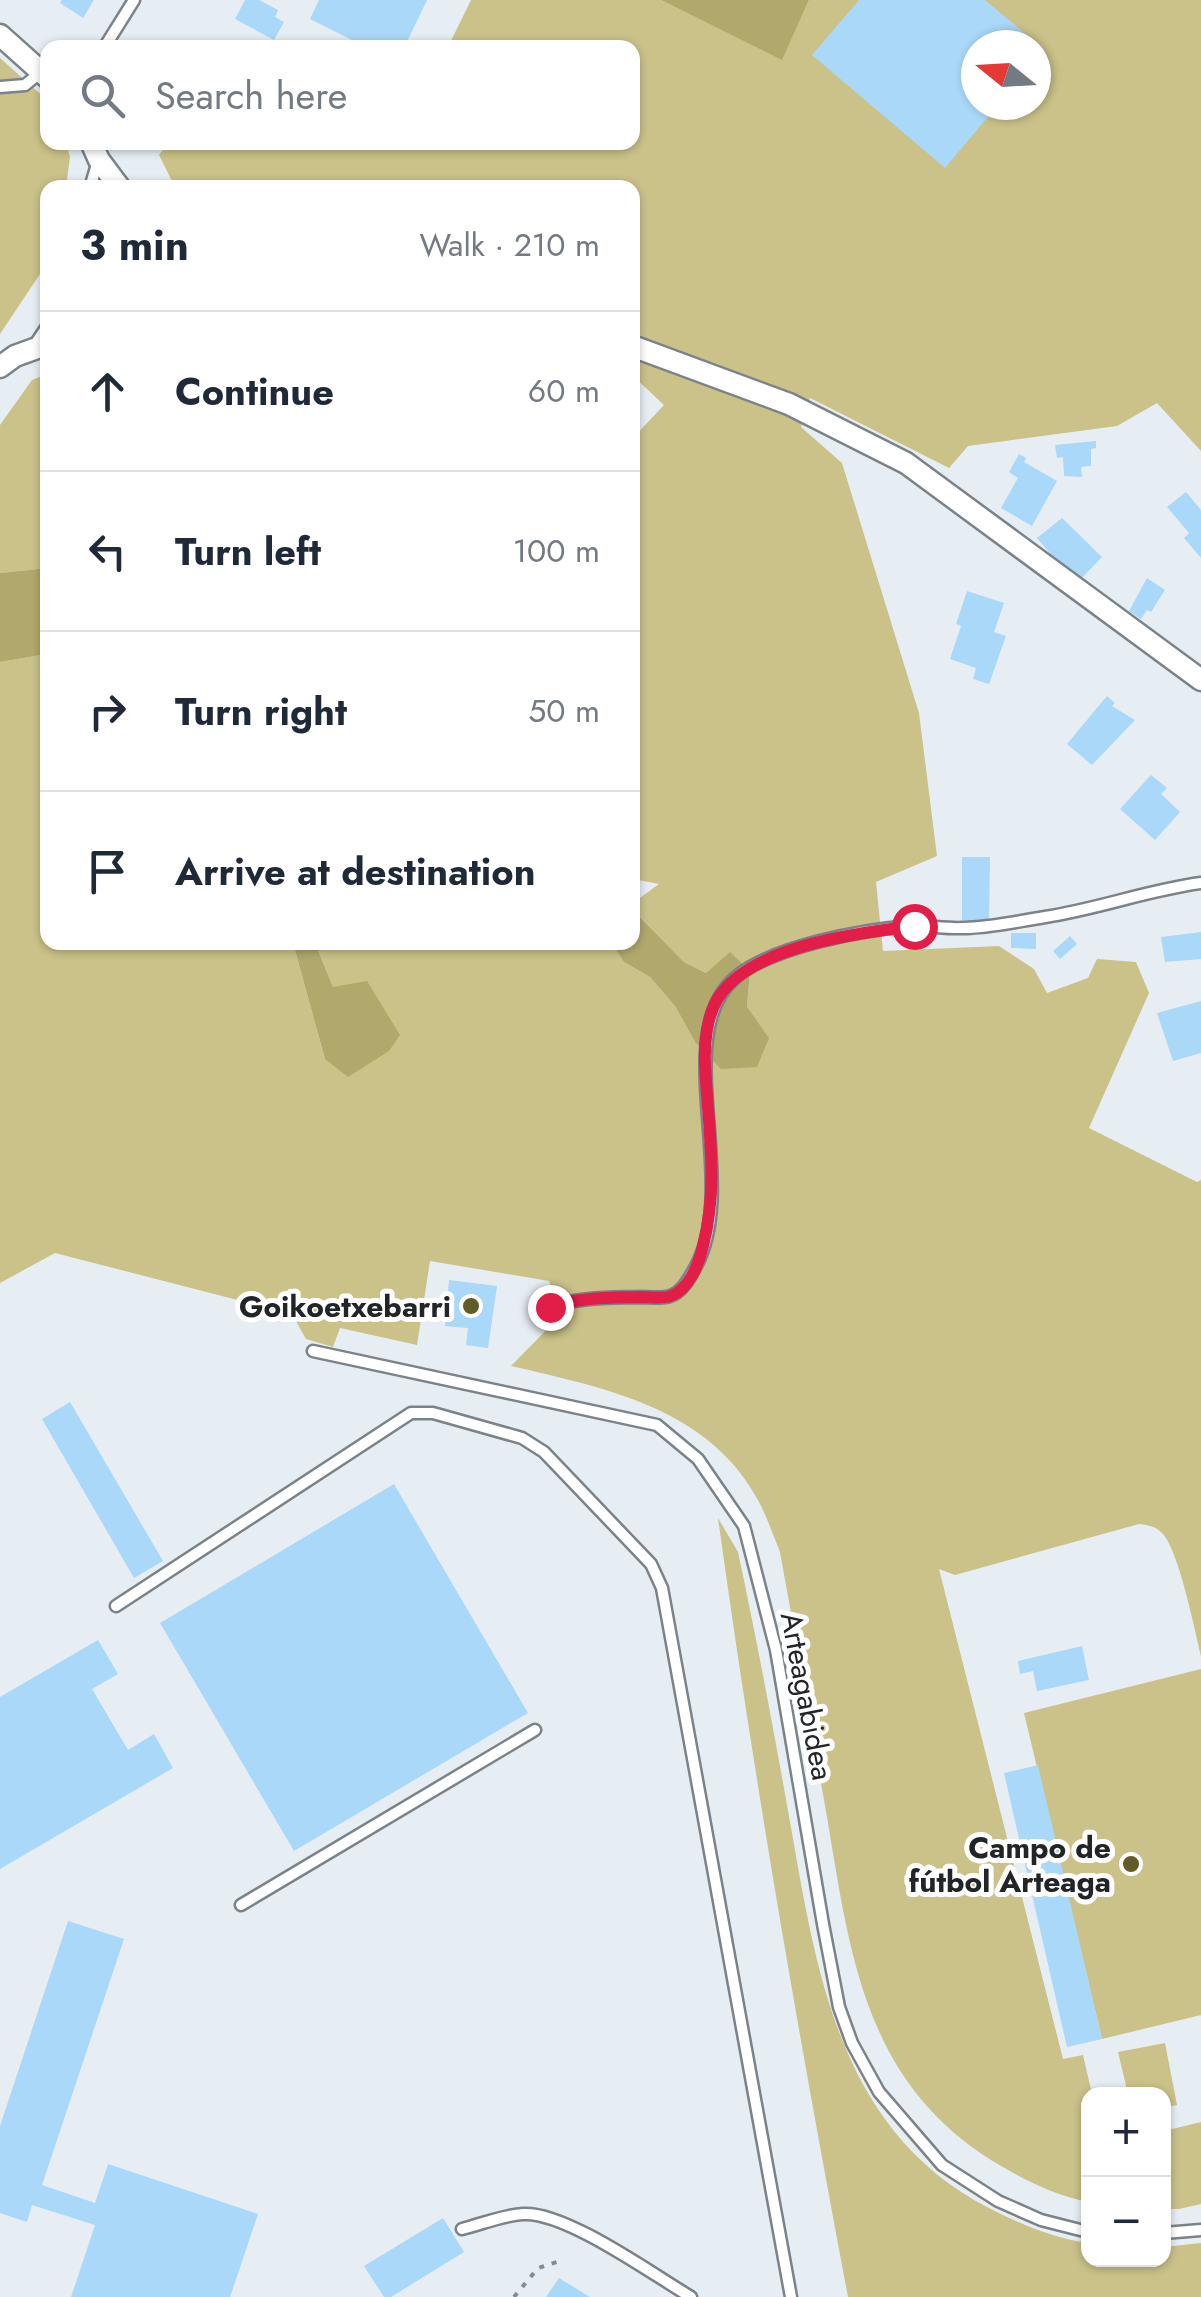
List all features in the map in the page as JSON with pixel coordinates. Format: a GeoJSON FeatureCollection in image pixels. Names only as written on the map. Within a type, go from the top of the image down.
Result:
{"type":"FeatureCollection","features":[{"type":"Feature","properties":{"kind":"street"},"geometry":{"type":"LineString","coordinates":[[0,36],[40,71]]}},
{"type":"Feature","properties":{"kind":"street"},"geometry":{"type":"LineString","coordinates":[[95,151],[115,180]]}},
{"type":"Feature","properties":{"kind":"street"},"geometry":{"type":"LineString","coordinates":[[0,367],[40,346]]}},
{"type":"Feature","properties":{"kind":"street"},"geometry":{"type":"LineString","coordinates":[[640,349],[789,404],[906,463],[1201,680]]}},
{"type":"Feature","properties":{"kind":"lane"},"geometry":{"type":"LineString","coordinates":[[109,40],[134,0]]}},
{"type":"Feature","properties":{"kind":"lane"},"geometry":{"type":"LineString","coordinates":[[0,88],[25,85],[40,77]]}},
{"type":"Feature","properties":{"kind":"lane"},"geometry":{"type":"LineString","coordinates":[[91,180],[95,151]]}},
{"type":"Feature","properties":{"kind":"lane"},"geometry":{"type":"LineString","coordinates":[[550,1307],[595,1298],[670,1296],[686,1284],[700,1260],[713,1185],[704,1061],[706,1032],[717,999],[736,976],[790,950],[876,930],[982,926],[1052,916],[1164,887],[1201,883]]}},
{"type":"Feature","properties":{"kind":"lane","name":"Arteagabidea"},"geometry":{"type":"LineString","coordinates":[[313,1351],[657,1426],[698,1459],[744,1526],[776,1650],[840,2007],[852,2043],[879,2092],[942,2165],[998,2202],[1041,2220],[1081,2230]]}},
{"type":"Feature","properties":{"kind":"lane"},"geometry":{"type":"LineString","coordinates":[[116,1606],[412,1413],[433,1413],[522,1438],[544,1452],[651,1564],[662,1588],[791,2297]]}},
{"type":"Feature","properties":{"kind":"lane"},"geometry":{"type":"LineString","coordinates":[[241,1904],[535,1730]]}},
{"type":"Feature","properties":{"kind":"lane"},"geometry":{"type":"LineString","coordinates":[[462,2229],[526,2214],[547,2216],[690,2297]]}},
{"type":"Feature","properties":{"kind":"lane"},"geometry":{"type":"LineString","coordinates":[[1171,2232],[1201,2230]]}},
{"type":"Feature","properties":{"kind":"path"},"geometry":{"type":"LineString","coordinates":[[514,2297],[538,2268],[563,2260]]}},
{"type":"Feature","properties":{"kind":"shaded area"},"geometry":{"type":"Polygon","coordinates":[[[471,0],[661,0],[782,59],[809,0],[1201,0],[1201,451],[1157,403],[1117,426],[968,446],[949,468],[810,398],[801,427],[842,463],[919,713],[937,856],[876,882],[883,951],[999,946],[1034,969],[1047,993],[1088,978],[1097,959],[1136,962],[1149,993],[1089,1128],[1197,1182],[1201,1180],[1201,1656],[1174,1554],[1161,1532],[1151,1526],[1139,1524],[955,1575],[939,1569],[1063,2059],[1083,2055],[1090,2087],[1081,2087],[1081,2200],[1014,2174],[947,2126],[912,2088],[886,2046],[853,1954],[780,1552],[765,1514],[738,1470],[713,1444],[684,1423],[618,1394],[511,1366],[562,1314],[549,1281],[430,1261],[417,1345],[340,1328],[333,1347],[306,1339],[292,1314],[55,1253],[0,1283],[0,662],[40,655],[40,950],[295,950],[325,1059],[333,987],[318,950],[616,950],[624,962],[650,977],[675,1006],[695,1042],[747,1007],[750,971],[730,953],[706,973],[684,962],[640,917],[640,898],[659,884],[640,880],[640,431],[664,405],[640,383],[640,180],[172,180],[159,155],[163,150],[640,150],[640,40],[451,40],[471,0]]]}},
{"type":"Feature","properties":{"kind":"shaded area"},"geometry":{"type":"Polygon","coordinates":[[[661,0],[809,0],[782,60],[661,0]]]}},
{"type":"Feature","properties":{"kind":"shaded area"},"geometry":{"type":"Polygon","coordinates":[[[0,58],[40,94],[40,150],[68,150],[70,157],[67,180],[40,180],[40,274],[0,334],[0,58]]]}},
{"type":"Feature","properties":{"kind":"shaded area"},"geometry":{"type":"Polygon","coordinates":[[[40,377],[40,569],[0,573],[0,425],[32,380],[40,377]]]}},
{"type":"Feature","properties":{"kind":"shaded area"},"geometry":{"type":"Polygon","coordinates":[[[40,569],[40,655],[0,662],[0,573],[40,569]]]}},
{"type":"Feature","properties":{"kind":"shaded area"},"geometry":{"type":"Polygon","coordinates":[[[640,917],[684,962],[706,973],[730,952],[750,971],[747,1007],[769,1038],[757,1067],[721,1069],[695,1042],[675,1006],[650,977],[624,962],[616,950],[640,950],[640,917]]]}},
{"type":"Feature","properties":{"kind":"shaded area"},"geometry":{"type":"Polygon","coordinates":[[[295,950],[318,950],[333,987],[367,981],[400,1035],[389,1051],[348,1077],[325,1059],[295,950]]]}},
{"type":"Feature","properties":{"kind":"shaded area"},"geometry":{"type":"Polygon","coordinates":[[[718,1518],[738,1552],[822,1979],[840,2034],[864,2086],[896,2133],[937,2174],[1013,2220],[1081,2242],[1081,2267],[1171,2267],[1171,2246],[1201,2243],[1201,2297],[848,2297],[747,1713],[718,1518]]]}},
{"type":"Feature","properties":{"kind":"shaded area","name":"Campo de fútbol Arteaga"},"geometry":{"type":"Polygon","coordinates":[[[1201,1669],[1201,2015],[1102,2039],[1024,1713],[1201,1669]]]}},
{"type":"Feature","properties":{"kind":"shaded area"},"geometry":{"type":"Polygon","coordinates":[[[1165,2043],[1177,2105],[1171,2106],[1171,2087],[1126,2087],[1118,2052],[1165,2043]]]}},
{"type":"Feature","properties":{"kind":"shaded area"},"geometry":{"type":"Polygon","coordinates":[[[1201,2122],[1201,2204],[1171,2209],[1171,2129],[1201,2122]]]}},
{"type":"Feature","properties":{"kind":"building"},"geometry":{"type":"Polygon","coordinates":[[[94,0],[83,18],[60,3],[94,0]]]}},
{"type":"Feature","properties":{"kind":"building"},"geometry":{"type":"Polygon","coordinates":[[[245,0],[259,0],[278,10],[275,17],[284,22],[274,40],[235,19],[245,0]]]}},
{"type":"Feature","properties":{"kind":"building"},"geometry":{"type":"Polygon","coordinates":[[[319,0],[427,0],[408,40],[352,40],[310,19],[319,0]]]}},
{"type":"Feature","properties":{"kind":"building"},"geometry":{"type":"Polygon","coordinates":[[[859,0],[985,0],[1021,30],[961,30],[961,120],[985,120],[945,168],[812,55],[859,0]]]}},
{"type":"Feature","properties":{"kind":"building"},"geometry":{"type":"Polygon","coordinates":[[[1096,441],[1096,448],[1091,449],[1091,466],[1081,467],[1082,477],[1064,476],[1063,457],[1057,458],[1055,445],[1096,441]]]}},
{"type":"Feature","properties":{"kind":"building"},"geometry":{"type":"Polygon","coordinates":[[[1019,454],[1026,458],[1024,462],[1057,481],[1032,526],[1001,508],[1018,478],[1009,472],[1019,454]]]}},
{"type":"Feature","properties":{"kind":"building"},"geometry":{"type":"Polygon","coordinates":[[[1186,492],[1201,510],[1201,558],[1184,538],[1189,533],[1167,507],[1186,492]]]}},
{"type":"Feature","properties":{"kind":"building"},"geometry":{"type":"Polygon","coordinates":[[[1062,518],[1102,557],[1076,584],[1037,538],[1062,518]]]}},
{"type":"Feature","properties":{"kind":"building"},"geometry":{"type":"Polygon","coordinates":[[[1147,578],[1165,590],[1151,612],[1147,610],[1141,619],[1129,611],[1147,578]]]}},
{"type":"Feature","properties":{"kind":"building"},"geometry":{"type":"Polygon","coordinates":[[[967,591],[1004,603],[994,632],[1006,636],[989,684],[973,679],[976,668],[950,659],[967,591]]]}},
{"type":"Feature","properties":{"kind":"building"},"geometry":{"type":"Polygon","coordinates":[[[1107,696],[1115,703],[1112,706],[1135,720],[1092,765],[1067,744],[1107,696]]]}},
{"type":"Feature","properties":{"kind":"building"},"geometry":{"type":"Polygon","coordinates":[[[1151,775],[1167,788],[1161,794],[1180,812],[1155,840],[1120,809],[1151,775]]]}},
{"type":"Feature","properties":{"kind":"building"},"geometry":{"type":"Polygon","coordinates":[[[962,857],[990,857],[989,920],[962,920],[962,857]]]}},
{"type":"Feature","properties":{"kind":"building"},"geometry":{"type":"Polygon","coordinates":[[[1201,932],[1201,959],[1165,962],[1161,937],[1201,932]]]}},
{"type":"Feature","properties":{"kind":"building"},"geometry":{"type":"Polygon","coordinates":[[[1011,933],[1036,933],[1036,949],[1011,948],[1011,933]]]}},
{"type":"Feature","properties":{"kind":"building"},"geometry":{"type":"Polygon","coordinates":[[[1070,936],[1077,944],[1060,959],[1053,951],[1070,936]]]}},
{"type":"Feature","properties":{"kind":"building"},"geometry":{"type":"Polygon","coordinates":[[[1201,1001],[1201,1053],[1173,1061],[1157,1013],[1201,1001]]]}},
{"type":"Feature","properties":{"kind":"building","name":"Goikoetxebarri"},"geometry":{"type":"Polygon","coordinates":[[[449,1280],[497,1286],[488,1348],[466,1345],[468,1328],[445,1326],[449,1280]]]}},
{"type":"Feature","properties":{"kind":"building"},"geometry":{"type":"Polygon","coordinates":[[[70,1402],[163,1561],[134,1578],[42,1419],[70,1402]]]}},
{"type":"Feature","properties":{"kind":"building"},"geometry":{"type":"Polygon","coordinates":[[[394,1484],[528,1713],[294,1851],[160,1623],[394,1484]]]}},
{"type":"Feature","properties":{"kind":"building"},"geometry":{"type":"Polygon","coordinates":[[[98,1640],[118,1674],[92,1689],[128,1750],[154,1734],[173,1768],[0,1869],[0,1697],[98,1640]]]}},
{"type":"Feature","properties":{"kind":"building"},"geometry":{"type":"Polygon","coordinates":[[[1082,1646],[1089,1680],[1037,1691],[1033,1671],[1020,1674],[1018,1661],[1082,1646]]]}},
{"type":"Feature","properties":{"kind":"building"},"geometry":{"type":"Polygon","coordinates":[[[1038,1765],[1102,2039],[1067,2047],[1004,1773],[1038,1765]]]}},
{"type":"Feature","properties":{"kind":"building"},"geometry":{"type":"Polygon","coordinates":[[[68,1921],[124,1939],[42,2185],[95,2203],[108,2164],[258,2214],[230,2297],[71,2297],[95,2225],[32,2205],[27,2222],[0,2213],[0,2126],[68,1921]]]}},
{"type":"Feature","properties":{"kind":"building"},"geometry":{"type":"Polygon","coordinates":[[[443,2218],[464,2252],[391,2297],[384,2297],[364,2266],[443,2218]]]}},
{"type":"Feature","properties":{"kind":"building"},"geometry":{"type":"Polygon","coordinates":[[[559,2278],[590,2297],[546,2297],[559,2278]]]}},
{"type":"Feature","properties":{"kind":"place","name":"Goikoetxebarri"},"geometry":{"type":"Point","coordinates":[471,1306]}},
{"type":"Feature","properties":{"kind":"place","name":"Campo de fútbol Arteaga"},"geometry":{"type":"Point","coordinates":[1131,1864]}},
{"type":"Feature","properties":{"kind":"route"},"geometry":{"type":"LineString","coordinates":[[550,1307],[595,1298],[670,1296],[686,1284],[700,1260],[713,1185],[704,1061],[706,1032],[717,999],[736,976],[790,950],[876,930],[914,926]]}}]}
